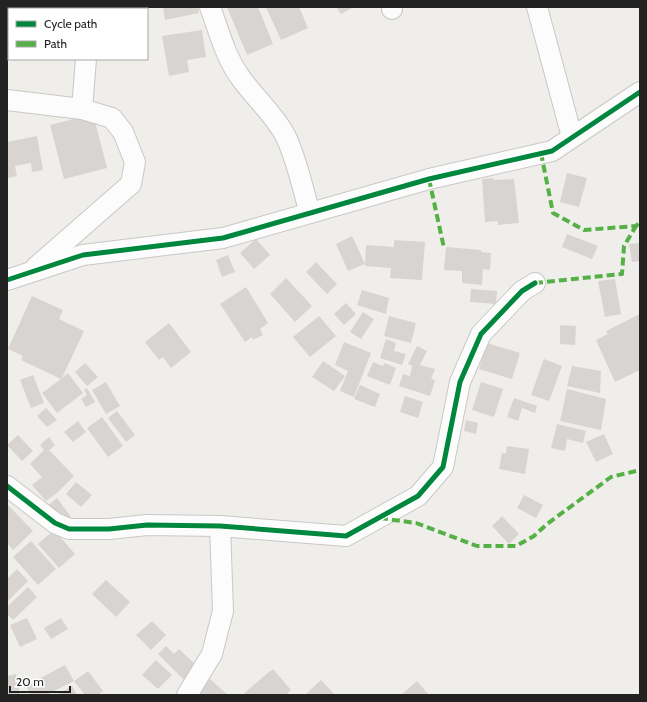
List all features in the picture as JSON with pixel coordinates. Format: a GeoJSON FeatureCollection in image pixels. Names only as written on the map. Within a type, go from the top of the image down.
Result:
{"type":"FeatureCollection","features":[{"type":"Feature","properties":{"kind":"street"},"geometry":{"type":"LineString","coordinates":[[210,7],[228,55],[240,76],[257,99],[271,114],[292,151],[310,213]]}},
{"type":"Feature","properties":{"kind":"street"},"geometry":{"type":"LineString","coordinates":[[537,7],[572,137]]}},
{"type":"Feature","properties":{"kind":"street"},"geometry":{"type":"LineString","coordinates":[[82,109],[86,60]]}},
{"type":"Feature","properties":{"kind":"street"},"geometry":{"type":"LineString","coordinates":[[7,280],[83,255],[223,238],[429,179],[552,151],[640,92]]}},
{"type":"Feature","properties":{"kind":"street"},"geometry":{"type":"LineString","coordinates":[[7,100],[82,109],[112,118],[123,132],[135,162],[131,184],[31,272]]}},
{"type":"Feature","properties":{"kind":"street"},"geometry":{"type":"LineString","coordinates":[[7,486],[55,523],[69,529],[109,529],[147,525],[220,526],[346,536],[418,496],[443,467],[460,382],[482,334],[522,291],[535,283]]}},
{"type":"Feature","properties":{"kind":"street"},"geometry":{"type":"LineString","coordinates":[[187,695],[212,654],[223,611],[220,526]]}},
{"type":"Feature","properties":{"kind":"building"},"geometry":{"type":"Polygon","coordinates":[[[7,7],[59,7],[8,8],[7,13],[7,7]]]}},
{"type":"Feature","properties":{"kind":"building"},"geometry":{"type":"Polygon","coordinates":[[[163,7],[198,7],[199,13],[165,20],[163,7]]]}},
{"type":"Feature","properties":{"kind":"building"},"geometry":{"type":"Polygon","coordinates":[[[227,7],[258,7],[273,44],[247,55],[227,7]]]}},
{"type":"Feature","properties":{"kind":"building"},"geometry":{"type":"Polygon","coordinates":[[[266,7],[299,7],[308,28],[281,40],[266,7]]]}},
{"type":"Feature","properties":{"kind":"building"},"geometry":{"type":"Polygon","coordinates":[[[336,7],[354,7],[341,14],[336,7]]]}},
{"type":"Feature","properties":{"kind":"building"},"geometry":{"type":"Polygon","coordinates":[[[202,30],[206,57],[187,60],[189,72],[169,76],[162,36],[202,30]]]}},
{"type":"Feature","properties":{"kind":"building"},"geometry":{"type":"Polygon","coordinates":[[[93,114],[107,168],[64,179],[50,125],[93,114]]]}},
{"type":"Feature","properties":{"kind":"building"},"geometry":{"type":"Polygon","coordinates":[[[37,136],[43,170],[32,172],[31,163],[15,166],[17,176],[7,178],[7,142],[37,136]]]}},
{"type":"Feature","properties":{"kind":"building"},"geometry":{"type":"Polygon","coordinates":[[[567,173],[587,178],[579,207],[560,202],[567,173]]]}},
{"type":"Feature","properties":{"kind":"building"},"geometry":{"type":"Polygon","coordinates":[[[493,178],[494,180],[514,179],[519,223],[498,225],[498,221],[485,222],[482,179],[493,178]]]}},
{"type":"Feature","properties":{"kind":"building"},"geometry":{"type":"Polygon","coordinates":[[[567,234],[598,246],[592,259],[562,247],[567,234]]]}},
{"type":"Feature","properties":{"kind":"building"},"geometry":{"type":"Polygon","coordinates":[[[352,236],[365,264],[348,271],[336,244],[352,236]]]}},
{"type":"Feature","properties":{"kind":"building"},"geometry":{"type":"Polygon","coordinates":[[[256,239],[270,255],[254,269],[240,253],[256,239]]]}},
{"type":"Feature","properties":{"kind":"building"},"geometry":{"type":"Polygon","coordinates":[[[394,240],[425,242],[422,280],[390,278],[391,268],[365,266],[366,245],[394,247],[394,240]]]}},
{"type":"Feature","properties":{"kind":"building"},"geometry":{"type":"Polygon","coordinates":[[[640,243],[640,261],[632,262],[629,244],[640,243]]]}},
{"type":"Feature","properties":{"kind":"building"},"geometry":{"type":"Polygon","coordinates":[[[446,247],[481,250],[481,252],[491,253],[490,270],[483,269],[482,285],[462,283],[462,271],[444,270],[446,247]]]}},
{"type":"Feature","properties":{"kind":"building"},"geometry":{"type":"Polygon","coordinates":[[[228,255],[235,272],[222,277],[216,260],[228,255]]]}},
{"type":"Feature","properties":{"kind":"building"},"geometry":{"type":"Polygon","coordinates":[[[316,262],[337,284],[327,294],[306,272],[316,262]]]}},
{"type":"Feature","properties":{"kind":"building"},"geometry":{"type":"Polygon","coordinates":[[[286,278],[312,306],[295,322],[270,294],[286,278]]]}},
{"type":"Feature","properties":{"kind":"building"},"geometry":{"type":"Polygon","coordinates":[[[615,279],[621,314],[605,317],[598,281],[615,279]]]}},
{"type":"Feature","properties":{"kind":"building"},"geometry":{"type":"Polygon","coordinates":[[[246,287],[268,323],[260,329],[263,335],[253,340],[252,337],[245,342],[220,304],[246,287]]]}},
{"type":"Feature","properties":{"kind":"building"},"geometry":{"type":"Polygon","coordinates":[[[471,289],[497,291],[496,304],[470,302],[471,289]]]}},
{"type":"Feature","properties":{"kind":"building"},"geometry":{"type":"Polygon","coordinates":[[[362,290],[389,298],[386,314],[357,305],[362,290]]]}},
{"type":"Feature","properties":{"kind":"building"},"geometry":{"type":"Polygon","coordinates":[[[32,296],[63,310],[59,319],[84,331],[62,378],[68,373],[83,393],[57,413],[42,393],[61,379],[21,360],[23,356],[8,349],[32,296]]]}},
{"type":"Feature","properties":{"kind":"building"},"geometry":{"type":"Polygon","coordinates":[[[346,303],[356,314],[344,325],[334,314],[346,303]]]}},
{"type":"Feature","properties":{"kind":"building"},"geometry":{"type":"Polygon","coordinates":[[[363,312],[374,319],[361,339],[350,332],[363,312]]]}},
{"type":"Feature","properties":{"kind":"building"},"geometry":{"type":"Polygon","coordinates":[[[640,314],[640,370],[615,382],[596,340],[608,334],[606,331],[640,314]]]}},
{"type":"Feature","properties":{"kind":"building"},"geometry":{"type":"Polygon","coordinates":[[[319,316],[336,336],[310,357],[293,337],[319,316]]]}},
{"type":"Feature","properties":{"kind":"building"},"geometry":{"type":"Polygon","coordinates":[[[389,316],[416,323],[411,343],[384,336],[389,316]]]}},
{"type":"Feature","properties":{"kind":"building"},"geometry":{"type":"Polygon","coordinates":[[[169,323],[191,352],[171,368],[163,357],[159,360],[145,342],[169,323]]]}},
{"type":"Feature","properties":{"kind":"building"},"geometry":{"type":"Polygon","coordinates":[[[560,325],[576,326],[575,345],[560,344],[560,325]]]}},
{"type":"Feature","properties":{"kind":"building"},"geometry":{"type":"Polygon","coordinates":[[[386,339],[396,343],[394,351],[406,354],[402,365],[380,358],[386,339]]]}},
{"type":"Feature","properties":{"kind":"building"},"geometry":{"type":"Polygon","coordinates":[[[344,342],[371,353],[354,397],[340,391],[348,371],[335,365],[344,342]]]}},
{"type":"Feature","properties":{"kind":"building"},"geometry":{"type":"Polygon","coordinates":[[[487,343],[520,353],[512,379],[479,369],[487,343]]]}},
{"type":"Feature","properties":{"kind":"building"},"geometry":{"type":"Polygon","coordinates":[[[417,346],[427,351],[420,365],[435,369],[431,379],[435,380],[430,396],[399,386],[403,374],[410,376],[412,366],[408,364],[417,346]]]}},
{"type":"Feature","properties":{"kind":"building"},"geometry":{"type":"Polygon","coordinates":[[[544,359],[562,366],[549,401],[531,395],[544,359]]]}},
{"type":"Feature","properties":{"kind":"building"},"geometry":{"type":"Polygon","coordinates":[[[323,361],[345,376],[334,391],[312,377],[323,361]]]}},
{"type":"Feature","properties":{"kind":"building"},"geometry":{"type":"Polygon","coordinates":[[[373,362],[383,366],[385,363],[396,368],[390,385],[367,376],[373,362]]]}},
{"type":"Feature","properties":{"kind":"building"},"geometry":{"type":"Polygon","coordinates":[[[85,363],[98,377],[87,386],[75,372],[85,363]]]}},
{"type":"Feature","properties":{"kind":"building"},"geometry":{"type":"Polygon","coordinates":[[[572,366],[601,371],[600,393],[567,386],[572,366]]]}},
{"type":"Feature","properties":{"kind":"building"},"geometry":{"type":"Polygon","coordinates":[[[33,375],[44,403],[31,408],[20,380],[33,375]]]}},
{"type":"Feature","properties":{"kind":"building"},"geometry":{"type":"Polygon","coordinates":[[[106,382],[120,406],[106,414],[92,390],[106,382]]]}},
{"type":"Feature","properties":{"kind":"building"},"geometry":{"type":"Polygon","coordinates":[[[481,382],[503,389],[494,417],[472,410],[481,382]]]}},
{"type":"Feature","properties":{"kind":"building"},"geometry":{"type":"Polygon","coordinates":[[[360,385],[380,394],[375,407],[354,399],[360,385]]]}},
{"type":"Feature","properties":{"kind":"building"},"geometry":{"type":"Polygon","coordinates":[[[87,388],[95,402],[86,407],[81,399],[87,395],[84,390],[87,388]]]}},
{"type":"Feature","properties":{"kind":"building"},"geometry":{"type":"Polygon","coordinates":[[[567,389],[606,399],[601,430],[560,421],[567,389]]]}},
{"type":"Feature","properties":{"kind":"building"},"geometry":{"type":"Polygon","coordinates":[[[405,396],[423,402],[418,418],[400,412],[405,396]]]}},
{"type":"Feature","properties":{"kind":"building"},"geometry":{"type":"Polygon","coordinates":[[[514,398],[537,406],[535,413],[522,408],[518,421],[507,417],[514,398]]]}},
{"type":"Feature","properties":{"kind":"building"},"geometry":{"type":"Polygon","coordinates":[[[46,408],[57,420],[47,427],[37,416],[46,408]]]}},
{"type":"Feature","properties":{"kind":"building"},"geometry":{"type":"Polygon","coordinates":[[[117,411],[135,435],[126,442],[108,418],[117,411]]]}},
{"type":"Feature","properties":{"kind":"building"},"geometry":{"type":"Polygon","coordinates":[[[102,417],[123,446],[108,457],[87,428],[102,417]]]}},
{"type":"Feature","properties":{"kind":"building"},"geometry":{"type":"Polygon","coordinates":[[[466,420],[478,423],[476,434],[464,431],[466,420]]]}},
{"type":"Feature","properties":{"kind":"building"},"geometry":{"type":"Polygon","coordinates":[[[78,421],[86,432],[73,442],[64,432],[78,421]]]}},
{"type":"Feature","properties":{"kind":"building"},"geometry":{"type":"Polygon","coordinates":[[[557,424],[586,431],[583,443],[567,439],[565,451],[551,448],[557,424]]]}},
{"type":"Feature","properties":{"kind":"building"},"geometry":{"type":"Polygon","coordinates":[[[604,434],[613,454],[596,462],[586,442],[604,434]]]}},
{"type":"Feature","properties":{"kind":"building"},"geometry":{"type":"Polygon","coordinates":[[[18,435],[33,451],[22,461],[7,445],[18,435]]]}},
{"type":"Feature","properties":{"kind":"building"},"geometry":{"type":"Polygon","coordinates":[[[49,437],[55,445],[49,450],[74,476],[57,493],[46,501],[32,485],[42,477],[30,464],[44,450],[40,445],[49,437]]]}},
{"type":"Feature","properties":{"kind":"building"},"geometry":{"type":"Polygon","coordinates":[[[507,446],[529,449],[525,474],[499,469],[502,453],[506,453],[507,446]]]}},
{"type":"Feature","properties":{"kind":"building"},"geometry":{"type":"Polygon","coordinates":[[[76,482],[92,495],[81,507],[66,494],[76,482]]]}},
{"type":"Feature","properties":{"kind":"building"},"geometry":{"type":"Polygon","coordinates":[[[524,495],[543,505],[536,518],[517,508],[524,495]]]}},
{"type":"Feature","properties":{"kind":"building"},"geometry":{"type":"Polygon","coordinates":[[[57,498],[71,517],[60,524],[47,506],[57,498]]]}},
{"type":"Feature","properties":{"kind":"building"},"geometry":{"type":"Polygon","coordinates":[[[7,504],[33,531],[13,550],[7,543],[7,504]]]}},
{"type":"Feature","properties":{"kind":"building"},"geometry":{"type":"Polygon","coordinates":[[[502,516],[519,534],[509,544],[492,526],[502,516]]]}},
{"type":"Feature","properties":{"kind":"building"},"geometry":{"type":"Polygon","coordinates":[[[54,530],[75,554],[59,568],[38,544],[54,530]]]}},
{"type":"Feature","properties":{"kind":"building"},"geometry":{"type":"Polygon","coordinates":[[[31,541],[56,569],[38,585],[13,557],[31,541]]]}},
{"type":"Feature","properties":{"kind":"building"},"geometry":{"type":"Polygon","coordinates":[[[17,569],[28,581],[7,602],[7,579],[17,569]]]}},
{"type":"Feature","properties":{"kind":"building"},"geometry":{"type":"Polygon","coordinates":[[[106,580],[130,602],[116,617],[92,594],[106,580]]]}},
{"type":"Feature","properties":{"kind":"building"},"geometry":{"type":"Polygon","coordinates":[[[28,587],[37,597],[13,620],[7,614],[7,607],[28,587]]]}},
{"type":"Feature","properties":{"kind":"building"},"geometry":{"type":"Polygon","coordinates":[[[27,618],[37,639],[20,647],[10,625],[27,618]]]}},
{"type":"Feature","properties":{"kind":"building"},"geometry":{"type":"Polygon","coordinates":[[[61,618],[68,629],[51,639],[44,628],[61,618]]]}},
{"type":"Feature","properties":{"kind":"building"},"geometry":{"type":"Polygon","coordinates":[[[152,621],[166,635],[151,650],[136,635],[152,621]]]}},
{"type":"Feature","properties":{"kind":"building"},"geometry":{"type":"Polygon","coordinates":[[[166,646],[174,654],[179,649],[200,669],[186,682],[158,654],[166,646]]]}},
{"type":"Feature","properties":{"kind":"building"},"geometry":{"type":"Polygon","coordinates":[[[156,660],[172,675],[158,689],[142,675],[156,660]]]}},
{"type":"Feature","properties":{"kind":"building"},"geometry":{"type":"Polygon","coordinates":[[[65,665],[74,681],[46,695],[31,695],[26,686],[65,665]]]}},
{"type":"Feature","properties":{"kind":"building"},"geometry":{"type":"Polygon","coordinates":[[[273,669],[291,690],[286,695],[242,695],[270,671],[273,669]]]}},
{"type":"Feature","properties":{"kind":"building"},"geometry":{"type":"Polygon","coordinates":[[[88,671],[103,691],[98,695],[85,695],[74,681],[88,671]]]}},
{"type":"Feature","properties":{"kind":"building"},"geometry":{"type":"Polygon","coordinates":[[[16,674],[20,695],[7,695],[7,676],[16,674]]]}},
{"type":"Feature","properties":{"kind":"building"},"geometry":{"type":"Polygon","coordinates":[[[210,679],[228,695],[197,695],[210,679]]]}},
{"type":"Feature","properties":{"kind":"building"},"geometry":{"type":"Polygon","coordinates":[[[321,680],[335,695],[305,695],[321,680]]]}},
{"type":"Feature","properties":{"kind":"building"},"geometry":{"type":"Polygon","coordinates":[[[417,681],[429,695],[401,695],[417,681]]]}},
{"type":"Feature","properties":{"kind":"building"},"geometry":{"type":"Polygon","coordinates":[[[72,686],[77,695],[57,695],[72,686]]]}},
{"type":"Feature","properties":{"kind":"marked path"},"geometry":{"type":"LineString","coordinates":[[541,153],[553,213],[584,230],[636,226],[640,222]]}},
{"type":"Feature","properties":{"kind":"marked path"},"geometry":{"type":"LineString","coordinates":[[429,179],[444,248]]}},
{"type":"Feature","properties":{"kind":"marked path"},"geometry":{"type":"LineString","coordinates":[[535,283],[622,274],[624,246],[636,226]]}},
{"type":"Feature","properties":{"kind":"marked path"},"geometry":{"type":"LineString","coordinates":[[380,518],[416,523],[477,546],[516,546],[534,536],[547,524],[611,477],[640,470]]}},
{"type":"Feature","properties":{"kind":"cycle path"},"geometry":{"type":"LineString","coordinates":[[7,280],[83,255],[223,238],[429,179],[552,151],[640,92]]}},
{"type":"Feature","properties":{"kind":"cycle path"},"geometry":{"type":"LineString","coordinates":[[7,486],[55,523],[69,529],[109,529],[147,525],[220,526],[346,536],[418,496],[443,467],[460,382],[481,334],[522,291],[535,283]]}}]}
